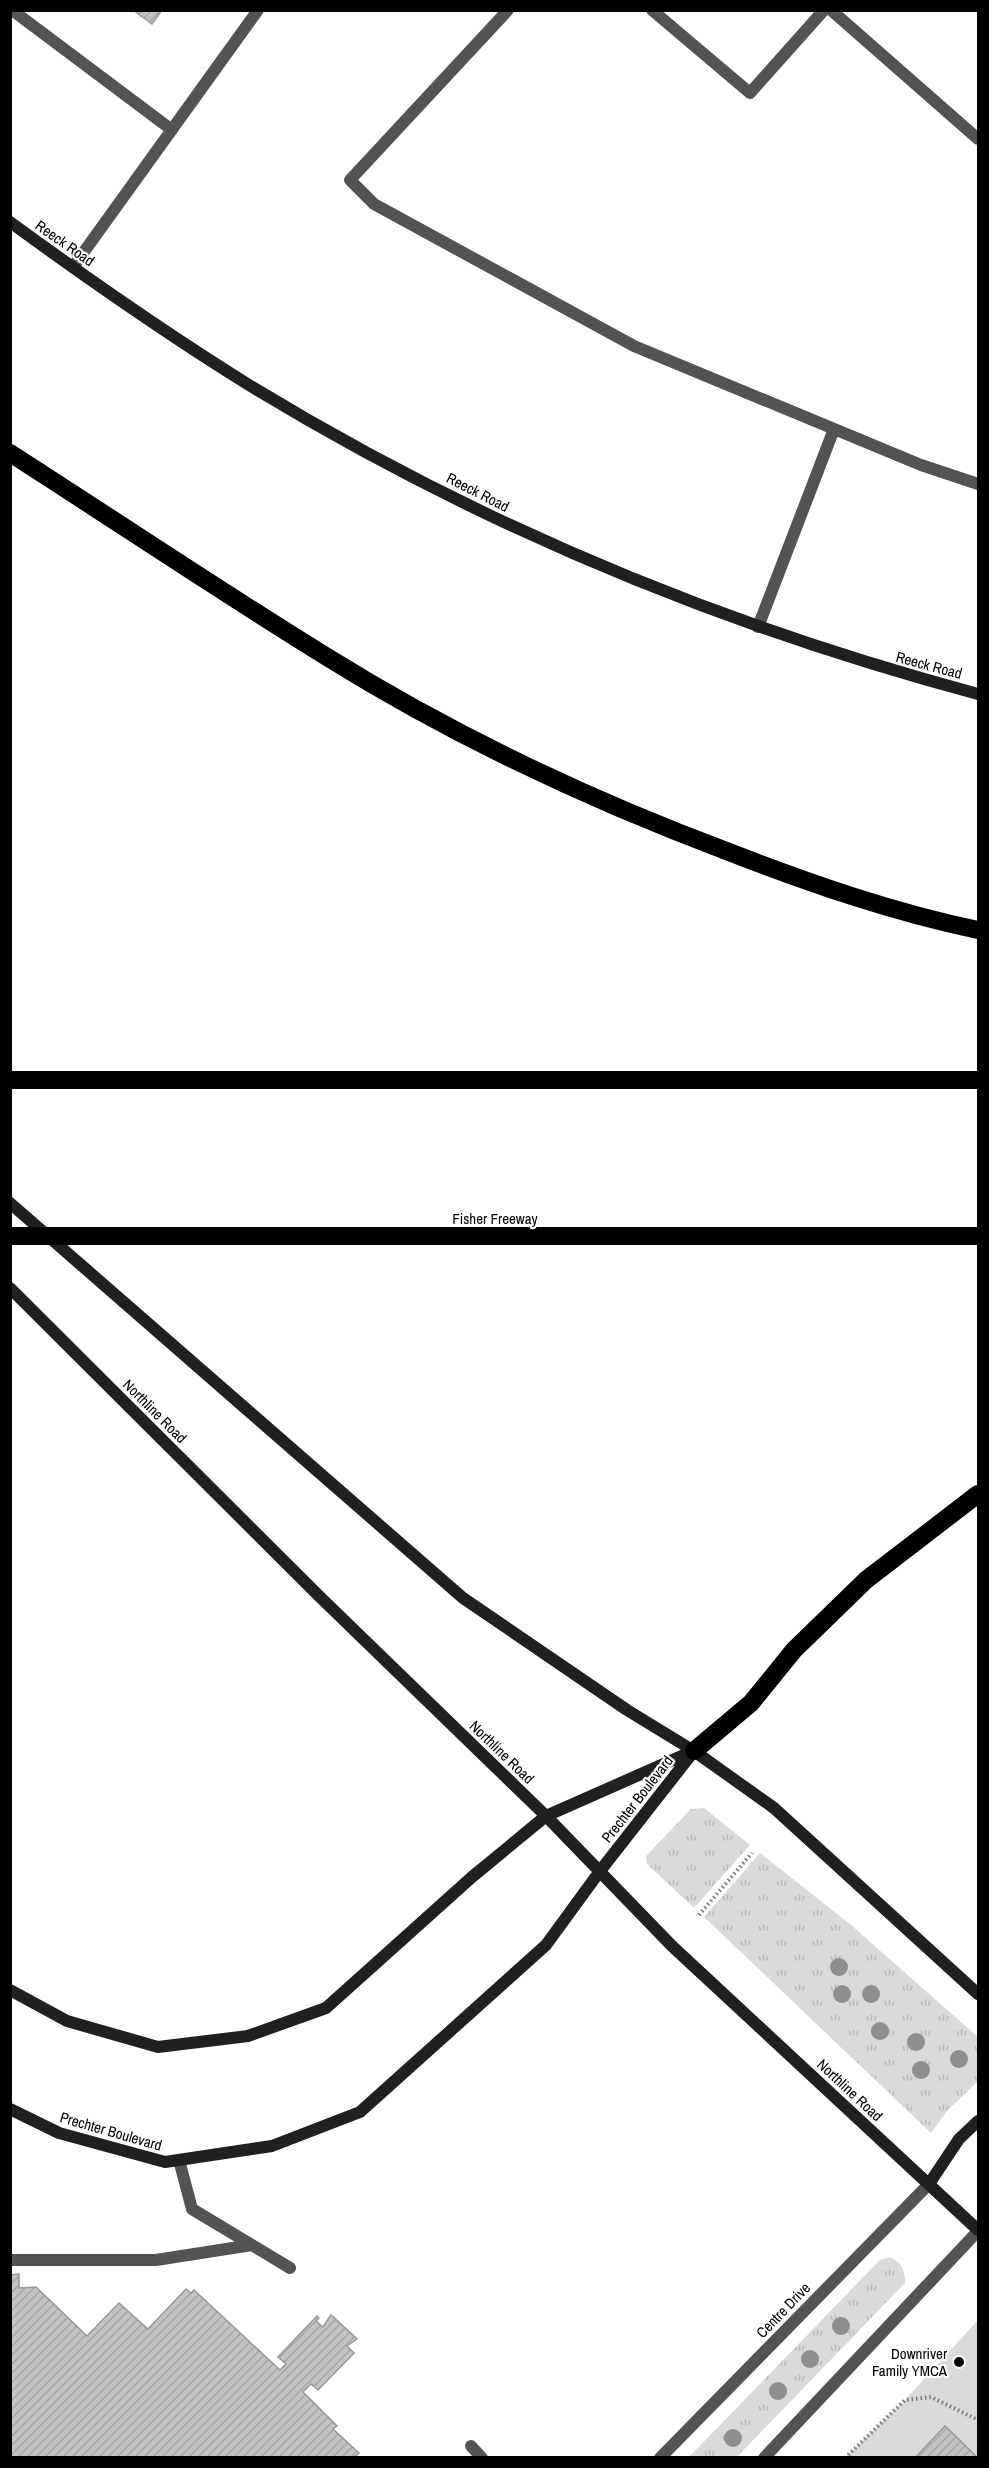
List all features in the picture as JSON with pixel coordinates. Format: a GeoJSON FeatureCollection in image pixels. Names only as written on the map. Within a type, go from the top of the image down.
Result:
{"type":"FeatureCollection","features":[{"type":"Feature","properties":{"kind":"highway"},"geometry":{"type":"LineString","coordinates":[[10,453],[328,658],[422,712],[518,762],[649,822],[826,889],[935,921],[978,930]]}},
{"type":"Feature","properties":{"kind":"highway"},"geometry":{"type":"LineString","coordinates":[[10,1080],[978,1080]]}},
{"type":"Feature","properties":{"kind":"highway","name":"Fisher Freeway"},"geometry":{"type":"LineString","coordinates":[[10,1236],[978,1236]]}},
{"type":"Feature","properties":{"kind":"highway"},"geometry":{"type":"LineString","coordinates":[[694,1751],[751,1703],[794,1650],[866,1580],[978,1494]]}},
{"type":"Feature","properties":{"kind":"main road","name":"Reeck Road"},"geometry":{"type":"LineString","coordinates":[[10,222],[156,325],[250,386],[381,460],[515,527],[608,568],[758,627],[901,673],[978,694]]}},
{"type":"Feature","properties":{"kind":"main road"},"geometry":{"type":"LineString","coordinates":[[10,1203],[463,1598],[627,1710],[694,1751],[774,1808],[978,1994]]}},
{"type":"Feature","properties":{"kind":"main road","name":"Northline Road"},"geometry":{"type":"LineString","coordinates":[[10,1288],[319,1596],[546,1816],[672,1946],[978,2230]]}},
{"type":"Feature","properties":{"kind":"main road","name":"Prechter Boulevard"},"geometry":{"type":"LineString","coordinates":[[10,1990],[67,2021],[158,2047],[248,2036],[326,2008],[472,1877],[546,1816],[694,1751]]}},
{"type":"Feature","properties":{"kind":"main road","name":"Prechter Boulevard"},"geometry":{"type":"LineString","coordinates":[[10,2109],[59,2133],[165,2162],[272,2146],[360,2112],[546,1945],[600,1871],[694,1751]]}},
{"type":"Feature","properties":{"kind":"main road"},"geometry":{"type":"LineString","coordinates":[[929,2184],[959,2139],[978,2121]]}},
{"type":"Feature","properties":{"kind":"lane"},"geometry":{"type":"LineString","coordinates":[[12,10],[172,130]]}},
{"type":"Feature","properties":{"kind":"lane"},"geometry":{"type":"LineString","coordinates":[[73,267],[258,10]]}},
{"type":"Feature","properties":{"kind":"lane"},"geometry":{"type":"LineString","coordinates":[[508,10],[350,180],[374,204],[634,346],[921,465],[978,484]]}},
{"type":"Feature","properties":{"kind":"lane"},"geometry":{"type":"LineString","coordinates":[[652,10],[750,93],[824,10]]}},
{"type":"Feature","properties":{"kind":"lane"},"geometry":{"type":"LineString","coordinates":[[831,10],[978,139]]}},
{"type":"Feature","properties":{"kind":"lane"},"geometry":{"type":"LineString","coordinates":[[758,627],[834,429]]}},
{"type":"Feature","properties":{"kind":"lane"},"geometry":{"type":"LineString","coordinates":[[179,2160],[192,2209],[290,2268]]}},
{"type":"Feature","properties":{"kind":"lane","name":"Centre Drive"},"geometry":{"type":"LineString","coordinates":[[660,2457],[929,2184]]}},
{"type":"Feature","properties":{"kind":"lane"},"geometry":{"type":"LineString","coordinates":[[764,2457],[978,2230]]}},
{"type":"Feature","properties":{"kind":"lane"},"geometry":{"type":"LineString","coordinates":[[10,2260],[156,2260],[252,2245]]}},
{"type":"Feature","properties":{"kind":"lane"},"geometry":{"type":"LineString","coordinates":[[471,2446],[482,2457]]}},
{"type":"Feature","properties":{"kind":"path"},"geometry":{"type":"LineString","coordinates":[[699,1915],[752,1853]]}},
{"type":"Feature","properties":{"kind":"path"},"geometry":{"type":"LineString","coordinates":[[845,2457],[905,2400],[931,2397],[978,2420]]}},
{"type":"Feature","properties":{"kind":"green space"},"geometry":{"type":"Polygon","coordinates":[[[704,1808],[750,1845],[694,1908],[647,1864],[646,1856],[691,1809],[704,1808]]]}},
{"type":"Feature","properties":{"kind":"green space"},"geometry":{"type":"Polygon","coordinates":[[[760,1853],[851,1925],[978,2037],[978,2081],[947,2111],[931,2133],[704,1917],[760,1853]]]}},
{"type":"Feature","properties":{"kind":"green space"},"geometry":{"type":"Polygon","coordinates":[[[890,2257],[902,2267],[905,2283],[737,2457],[689,2457],[880,2260],[890,2257]]]}},
{"type":"Feature","properties":{"kind":"green space","name":"Downriver Family YMCA"},"geometry":{"type":"Polygon","coordinates":[[[977,2321],[978,2457],[945,2426],[915,2457],[845,2457],[905,2400],[977,2321]]]}},
{"type":"Feature","properties":{"kind":"building"},"geometry":{"type":"Polygon","coordinates":[[[133,10],[162,10],[152,24],[133,10]]]}},
{"type":"Feature","properties":{"kind":"building"},"geometry":{"type":"Polygon","coordinates":[[[19,2274],[19,2288],[36,2287],[87,2336],[119,2303],[148,2329],[186,2289],[191,2293],[194,2290],[280,2370],[286,2364],[278,2357],[317,2316],[319,2318],[316,2321],[323,2327],[331,2315],[357,2339],[347,2346],[354,2353],[318,2390],[311,2384],[303,2392],[337,2426],[333,2429],[359,2453],[354,2458],[10,2458],[10,2275],[19,2274]]]}},
{"type":"Feature","properties":{"kind":"building"},"geometry":{"type":"Polygon","coordinates":[[[945,2426],[978,2458],[915,2458],[945,2426]]]}},
{"type":"Feature","properties":{"kind":"place","name":"Downriver Family YMCA"},"geometry":{"type":"Point","coordinates":[959,2362]}}]}
